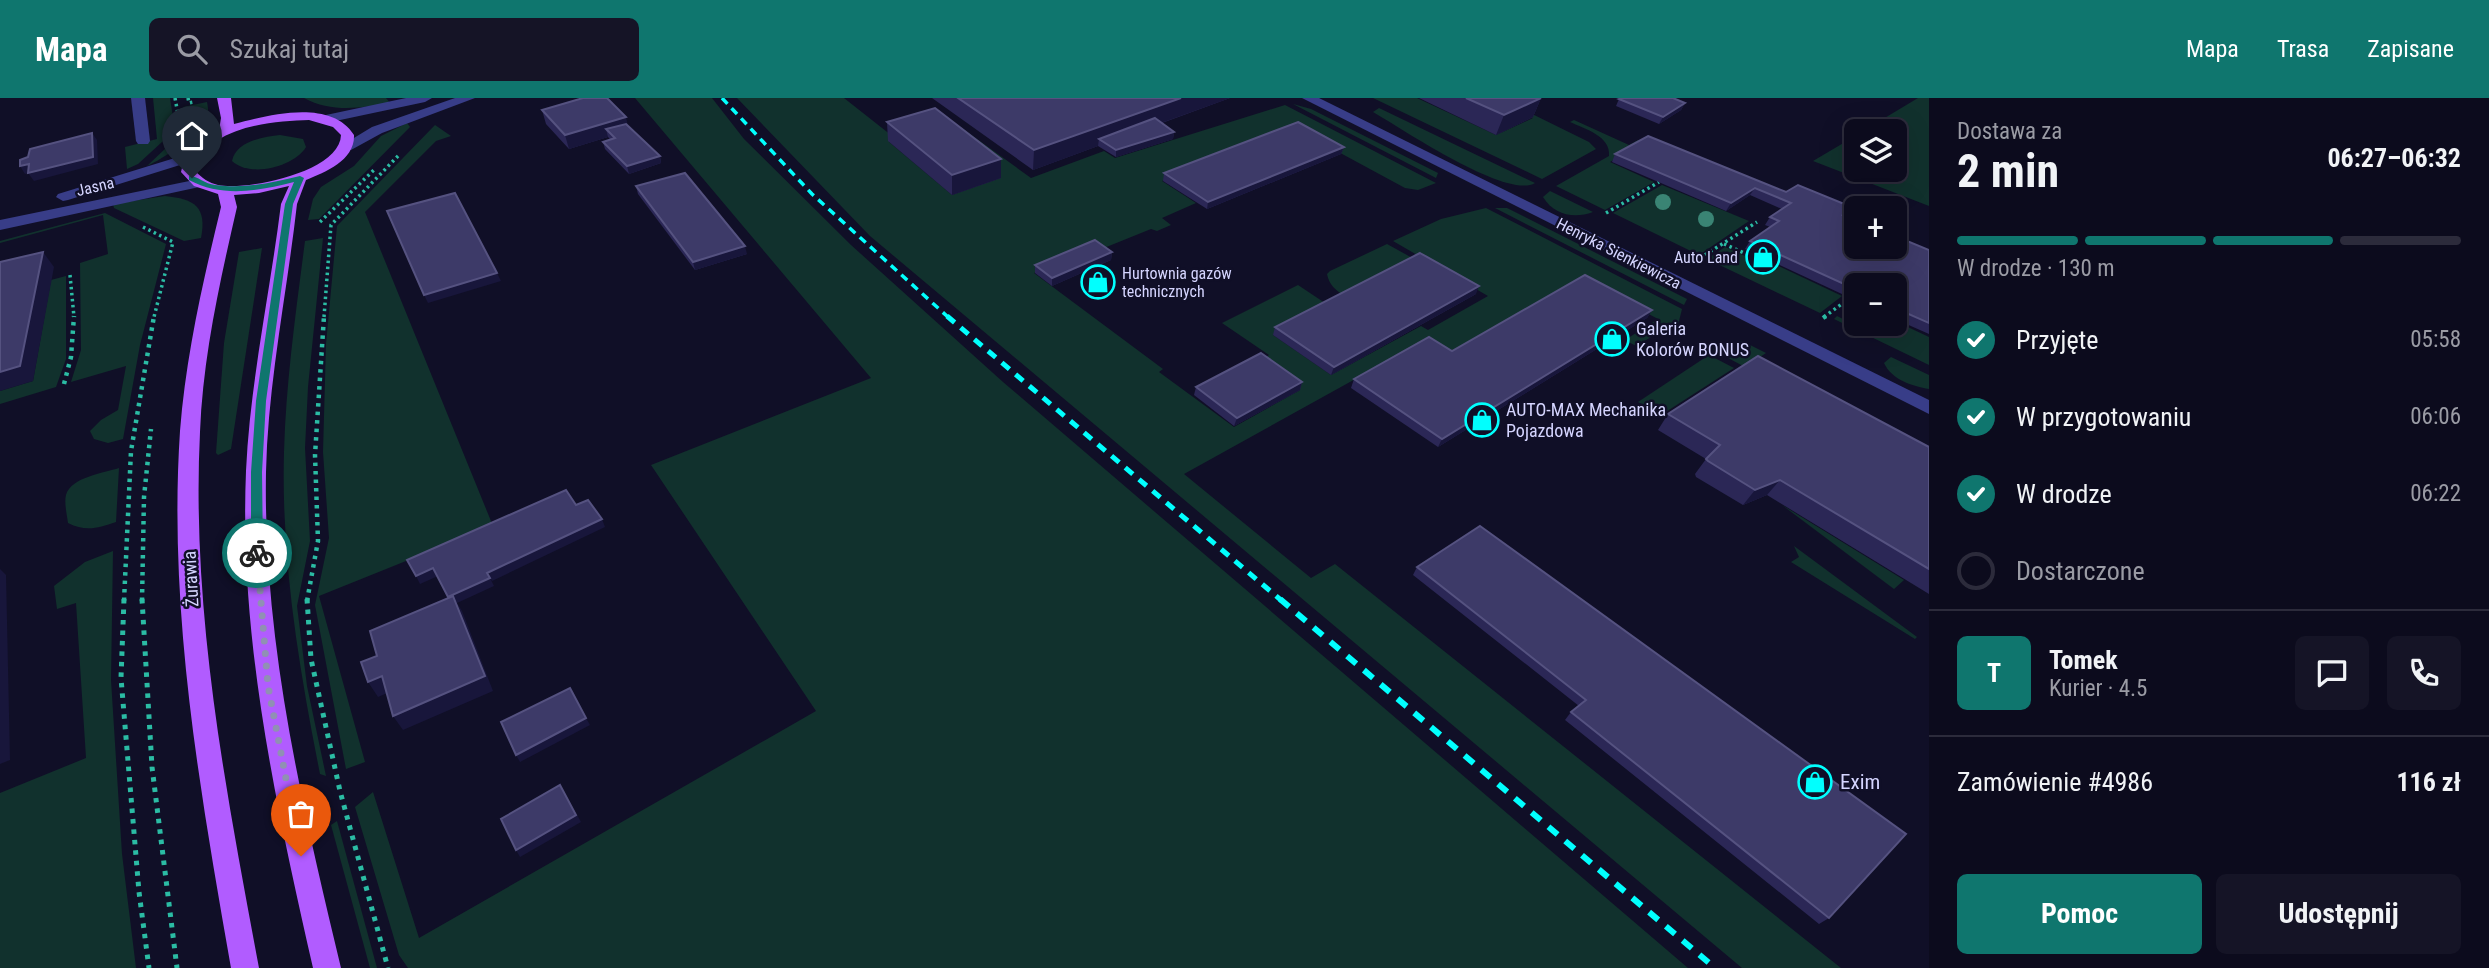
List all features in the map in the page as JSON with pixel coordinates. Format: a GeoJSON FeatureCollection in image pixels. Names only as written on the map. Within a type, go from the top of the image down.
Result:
{"type":"FeatureCollection","features":[{"type":"Feature","properties":{"kind":"main road"},"geometry":{"type":"LineString","coordinates":[[223,98],[228,118],[225,132]]}},
{"type":"Feature","properties":{"kind":"main road"},"geometry":{"type":"LineString","coordinates":[[290,111],[326,119],[346,130],[346,147],[326,165],[300,178],[257,188],[225,190],[199,183],[188,172],[191,157],[204,144],[225,132],[290,111]]}},
{"type":"Feature","properties":{"kind":"main road"},"geometry":{"type":"LineString","coordinates":[[300,178],[289,204],[261,401],[256,535],[259,605],[268,686],[286,787],[327,968]]}},
{"type":"Feature","properties":{"kind":"main road","name":"Żurawia"},"geometry":{"type":"LineString","coordinates":[[225,190],[229,207],[202,326],[192,404],[188,513],[190,582],[200,703],[245,968]]}},
{"type":"Feature","properties":{"kind":"street"},"geometry":{"type":"LineString","coordinates":[[138,98],[143,141]]}},
{"type":"Feature","properties":{"kind":"street"},"geometry":{"type":"LineString","coordinates":[[326,119],[425,98]]}},
{"type":"Feature","properties":{"kind":"street"},"geometry":{"type":"LineString","coordinates":[[346,147],[377,130],[468,98]]}},
{"type":"Feature","properties":{"kind":"street","name":"Henryka Sienkiewicza"},"geometry":{"type":"LineString","coordinates":[[1309,98],[1929,408]]}},
{"type":"Feature","properties":{"kind":"street","name":"Jasna"},"geometry":{"type":"LineString","coordinates":[[0,215],[97,188],[191,157]]}},
{"type":"Feature","properties":{"kind":"street","name":"Jasna"},"geometry":{"type":"LineString","coordinates":[[0,225],[199,183]]}},
{"type":"Feature","properties":{"kind":"path"},"geometry":{"type":"LineString","coordinates":[[388,968],[340,791],[312,659],[306,605],[318,541],[315,455],[331,225],[403,151]]}},
{"type":"Feature","properties":{"kind":"path"},"geometry":{"type":"LineString","coordinates":[[1605,213],[1660,183]]}},
{"type":"Feature","properties":{"kind":"path"},"geometry":{"type":"LineString","coordinates":[[1699,259],[1757,222]]}},
{"type":"Feature","properties":{"kind":"path"},"geometry":{"type":"LineString","coordinates":[[142,226],[173,242],[148,341],[131,451],[121,678],[139,892],[149,968]]}},
{"type":"Feature","properties":{"kind":"path"},"geometry":{"type":"LineString","coordinates":[[1724,243],[1760,260],[1763,257]]}},
{"type":"Feature","properties":{"kind":"path"},"geometry":{"type":"LineString","coordinates":[[171,257],[177,256]]}},
{"type":"Feature","properties":{"kind":"path"},"geometry":{"type":"LineString","coordinates":[[64,384],[72,360],[74,334],[71,275]]}},
{"type":"Feature","properties":{"kind":"path"},"geometry":{"type":"LineString","coordinates":[[1823,318],[1844,302]]}},
{"type":"Feature","properties":{"kind":"green space"},"geometry":{"type":"Polygon","coordinates":[[[153,98],[170,98],[175,130],[138,164],[127,169],[125,147],[157,139],[153,98]]]}},
{"type":"Feature","properties":{"kind":"green space"},"geometry":{"type":"Polygon","coordinates":[[[304,98],[386,98],[390,103],[358,108],[336,107],[314,103],[304,98]]]}},
{"type":"Feature","properties":{"kind":"green space"},"geometry":{"type":"Polygon","coordinates":[[[635,98],[712,98],[744,139],[851,245],[1003,382],[1688,968],[408,968],[399,955],[355,807],[373,792],[419,938],[816,711],[651,465],[871,378],[635,98]]]}},
{"type":"Feature","properties":{"kind":"green space"},"geometry":{"type":"Polygon","coordinates":[[[737,98],[844,98],[896,139],[889,142],[952,195],[1000,178],[952,121],[1031,178],[1104,151],[1115,158],[1285,105],[1436,183],[1418,190],[1405,188],[1296,129],[1162,181],[1196,203],[1162,218],[1171,225],[1157,231],[1151,229],[1099,250],[1094,248],[1034,273],[1163,369],[1159,372],[1234,427],[1300,390],[1260,361],[1269,355],[1222,323],[1298,285],[1328,305],[1273,335],[1331,375],[1421,326],[1428,330],[1488,296],[1393,241],[1441,219],[1486,208],[1682,309],[1678,325],[1674,328],[1670,326],[1636,346],[1625,340],[1658,319],[1581,278],[1446,355],[1424,341],[1184,474],[1311,578],[1335,564],[1841,968],[1742,968],[870,236],[737,98]]]}},
{"type":"Feature","properties":{"kind":"green space"},"geometry":{"type":"Polygon","coordinates":[[[1373,98],[1417,98],[1496,135],[1533,118],[1514,105],[1589,142],[1596,149],[1542,179],[1373,98]]]}},
{"type":"Feature","properties":{"kind":"green space"},"geometry":{"type":"Polygon","coordinates":[[[1918,98],[1929,98],[1929,206],[1867,182],[1907,182],[1907,119],[1883,119],[1918,98]]]}},
{"type":"Feature","properties":{"kind":"green space"},"geometry":{"type":"Polygon","coordinates":[[[207,102],[208,116],[198,131],[147,166],[187,128],[183,107],[207,102]]]}},
{"type":"Feature","properties":{"kind":"green space"},"geometry":{"type":"Polygon","coordinates":[[[1293,104],[1311,109],[1438,173],[1436,178],[1293,104]]]}},
{"type":"Feature","properties":{"kind":"green space"},"geometry":{"type":"Polygon","coordinates":[[[1379,108],[1535,183],[1521,185],[1502,181],[1454,160],[1373,112],[1379,108]]]}},
{"type":"Feature","properties":{"kind":"green space"},"geometry":{"type":"Polygon","coordinates":[[[1574,120],[1629,145],[1638,140],[1644,143],[1610,162],[1654,182],[1605,210],[1556,186],[1609,156],[1606,143],[1570,122],[1574,120]]]}},
{"type":"Feature","properties":{"kind":"green space"},"geometry":{"type":"Polygon","coordinates":[[[407,123],[410,127],[319,219],[308,220],[313,199],[321,187],[354,166],[381,136],[407,123]]]}},
{"type":"Feature","properties":{"kind":"green space"},"geometry":{"type":"Polygon","coordinates":[[[435,125],[451,136],[436,141],[365,212],[493,526],[319,596],[365,762],[346,769],[315,605],[329,538],[323,452],[326,344],[337,226],[435,125]]]}},
{"type":"Feature","properties":{"kind":"green space"},"geometry":{"type":"Polygon","coordinates":[[[280,135],[303,139],[306,147],[292,160],[271,168],[249,169],[232,161],[244,145],[280,135]]]}},
{"type":"Feature","properties":{"kind":"green space"},"geometry":{"type":"Polygon","coordinates":[[[1844,143],[1844,173],[1813,161],[1844,143]]]}},
{"type":"Feature","properties":{"kind":"green space"},"geometry":{"type":"Polygon","coordinates":[[[1662,185],[1749,221],[1699,255],[1613,213],[1662,185]]]}},
{"type":"Feature","properties":{"kind":"green space"},"geometry":{"type":"Polygon","coordinates":[[[1550,191],[1593,212],[1572,215],[1559,212],[1543,197],[1550,191]]]}},
{"type":"Feature","properties":{"kind":"green space"},"geometry":{"type":"Polygon","coordinates":[[[165,196],[184,199],[196,206],[202,219],[201,238],[184,241],[114,208],[113,204],[165,196]]]}},
{"type":"Feature","properties":{"kind":"green space"},"geometry":{"type":"Polygon","coordinates":[[[1495,208],[1507,208],[1687,299],[1684,305],[1495,208]]]}},
{"type":"Feature","properties":{"kind":"green space"},"geometry":{"type":"Polygon","coordinates":[[[105,213],[166,244],[140,345],[123,439],[108,443],[94,439],[90,431],[101,420],[118,410],[126,366],[71,382],[81,350],[80,263],[108,254],[103,215],[0,243],[105,213]]]}},
{"type":"Feature","properties":{"kind":"green space"},"geometry":{"type":"Polygon","coordinates":[[[323,238],[308,387],[305,448],[310,541],[297,606],[307,686],[326,776],[320,774],[293,614],[284,493],[287,399],[305,241],[323,238]]]}},
{"type":"Feature","properties":{"kind":"green space"},"geometry":{"type":"Polygon","coordinates":[[[1387,244],[1416,260],[1344,296],[1331,284],[1327,274],[1330,271],[1387,244]]]}},
{"type":"Feature","properties":{"kind":"green space"},"geometry":{"type":"Polygon","coordinates":[[[1725,247],[1763,264],[1768,261],[1842,296],[1820,313],[1707,259],[1725,247]]]}},
{"type":"Feature","properties":{"kind":"green space"},"geometry":{"type":"Polygon","coordinates":[[[262,248],[231,449],[218,455],[216,453],[224,343],[239,252],[262,248]]]}},
{"type":"Feature","properties":{"kind":"green space"},"geometry":{"type":"Polygon","coordinates":[[[66,276],[66,359],[56,387],[0,404],[0,391],[33,381],[51,280],[66,276]]]}},
{"type":"Feature","properties":{"kind":"green space"},"geometry":{"type":"Polygon","coordinates":[[[1837,316],[1844,320],[1844,324],[1834,319],[1837,316]]]}},
{"type":"Feature","properties":{"kind":"green space"},"geometry":{"type":"Polygon","coordinates":[[[1907,327],[1929,337],[1929,365],[1869,336],[1907,336],[1907,327]]]}},
{"type":"Feature","properties":{"kind":"green space"},"geometry":{"type":"Polygon","coordinates":[[[1742,341],[1766,353],[1745,367],[1711,349],[1742,341]]]}},
{"type":"Feature","properties":{"kind":"green space"},"geometry":{"type":"Polygon","coordinates":[[[1709,355],[1734,368],[1661,415],[1638,402],[1709,355]]]}},
{"type":"Feature","properties":{"kind":"green space"},"geometry":{"type":"Polygon","coordinates":[[[1891,357],[1929,375],[1929,389],[1909,384],[1892,374],[1884,363],[1891,357]]]}},
{"type":"Feature","properties":{"kind":"green space"},"geometry":{"type":"Polygon","coordinates":[[[119,468],[116,522],[92,528],[68,523],[65,502],[69,489],[81,480],[119,468]]]}},
{"type":"Feature","properties":{"kind":"green space"},"geometry":{"type":"Polygon","coordinates":[[[1782,505],[1904,580],[1894,589],[1782,505]]]}},
{"type":"Feature","properties":{"kind":"green space"},"geometry":{"type":"Polygon","coordinates":[[[1794,546],[1917,637],[1915,639],[1791,562],[1799,557],[1794,546]]]}},
{"type":"Feature","properties":{"kind":"green space"},"geometry":{"type":"Polygon","coordinates":[[[113,551],[111,680],[122,854],[136,968],[0,968],[0,793],[86,758],[76,603],[57,609],[54,586],[85,562],[113,551]]]}},
{"type":"Feature","properties":{"kind":"green space"},"geometry":{"type":"Polygon","coordinates":[[[337,821],[377,968],[370,968],[331,825],[337,821]]]}},
{"type":"Feature","properties":{"kind":"building"},"geometry":{"type":"Polygon","coordinates":[[[583,98],[607,98],[626,117],[565,135],[542,110],[583,98]]]}},
{"type":"Feature","properties":{"kind":"building"},"geometry":{"type":"Polygon","coordinates":[[[958,98],[1181,98],[1034,150],[958,98]]]}},
{"type":"Feature","properties":{"kind":"building"},"geometry":{"type":"Polygon","coordinates":[[[1466,98],[1541,98],[1504,115],[1466,98]]]}},
{"type":"Feature","properties":{"kind":"building"},"geometry":{"type":"Polygon","coordinates":[[[1673,98],[1685,103],[1663,117],[1619,99],[1673,98]]]}},
{"type":"Feature","properties":{"kind":"building"},"geometry":{"type":"Polygon","coordinates":[[[935,108],[1001,159],[952,175],[887,122],[935,108]]]}},
{"type":"Feature","properties":{"kind":"building"},"geometry":{"type":"Polygon","coordinates":[[[1155,118],[1174,132],[1116,150],[1099,139],[1155,118]]]}},
{"type":"Feature","properties":{"kind":"building"},"geometry":{"type":"Polygon","coordinates":[[[1298,122],[1344,147],[1208,202],[1164,173],[1298,122]]]}},
{"type":"Feature","properties":{"kind":"building"},"geometry":{"type":"Polygon","coordinates":[[[626,124],[660,156],[627,166],[603,142],[615,138],[606,129],[626,124]]]}},
{"type":"Feature","properties":{"kind":"building"},"geometry":{"type":"Polygon","coordinates":[[[92,133],[93,157],[28,173],[29,164],[20,166],[20,160],[28,157],[30,149],[92,133]]]}},
{"type":"Feature","properties":{"kind":"building"},"geometry":{"type":"Polygon","coordinates":[[[1648,136],[1786,192],[1798,185],[1844,204],[1844,259],[1907,259],[1907,241],[1929,250],[1929,323],[1907,313],[1907,273],[1844,273],[1844,284],[1750,241],[1779,221],[1770,217],[1791,203],[1755,188],[1731,203],[1615,154],[1648,136]]]}},
{"type":"Feature","properties":{"kind":"building"},"geometry":{"type":"Polygon","coordinates":[[[685,173],[745,246],[693,262],[636,186],[685,173]]]}},
{"type":"Feature","properties":{"kind":"building"},"geometry":{"type":"Polygon","coordinates":[[[455,193],[497,273],[424,295],[387,211],[455,193]]]}},
{"type":"Feature","properties":{"kind":"building"},"geometry":{"type":"Polygon","coordinates":[[[1095,240],[1112,252],[1052,278],[1035,265],[1095,240]]]}},
{"type":"Feature","properties":{"kind":"building"},"geometry":{"type":"Polygon","coordinates":[[[43,252],[20,366],[0,372],[0,262],[43,252]]]}},
{"type":"Feature","properties":{"kind":"building"},"geometry":{"type":"Polygon","coordinates":[[[1420,253],[1479,286],[1334,367],[1275,327],[1420,253]]]}},
{"type":"Feature","properties":{"kind":"building"},"geometry":{"type":"Polygon","coordinates":[[[1585,275],[1652,310],[1442,439],[1354,379],[1429,337],[1452,351],[1585,275]]]}},
{"type":"Feature","properties":{"kind":"building"},"geometry":{"type":"Polygon","coordinates":[[[1261,353],[1302,382],[1237,418],[1196,387],[1261,353]]]}},
{"type":"Feature","properties":{"kind":"building"},"geometry":{"type":"Polygon","coordinates":[[[1758,356],[1929,447],[1929,569],[1780,480],[1755,490],[1706,459],[1720,445],[1668,414],[1758,356]]]}},
{"type":"Feature","properties":{"kind":"building"},"geometry":{"type":"Polygon","coordinates":[[[566,490],[576,505],[588,500],[602,519],[487,573],[490,578],[448,597],[433,568],[416,576],[407,560],[566,490]]]}},
{"type":"Feature","properties":{"kind":"building"},"geometry":{"type":"Polygon","coordinates":[[[1480,526],[1906,834],[1829,918],[1571,712],[1586,700],[1417,567],[1480,526]]]}},
{"type":"Feature","properties":{"kind":"building"},"geometry":{"type":"Polygon","coordinates":[[[453,596],[485,676],[393,716],[382,676],[368,682],[361,662],[377,656],[370,631],[453,596]]]}},
{"type":"Feature","properties":{"kind":"building"},"geometry":{"type":"Polygon","coordinates":[[[570,688],[586,718],[516,755],[501,722],[570,688]]]}},
{"type":"Feature","properties":{"kind":"building"},"geometry":{"type":"Polygon","coordinates":[[[560,785],[576,815],[516,850],[501,819],[560,785]]]}},
{"type":"Feature","properties":{"kind":"railway"},"geometry":{"type":"LineString","coordinates":[[722,98],[812,194],[948,317]]}},
{"type":"Feature","properties":{"kind":"railway"},"geometry":{"type":"LineString","coordinates":[[947,316],[1282,601]]}},
{"type":"Feature","properties":{"kind":"railway"},"geometry":{"type":"LineString","coordinates":[[1280,599],[1715,968]]}},
{"type":"Feature","properties":{"kind":"way so far"},"geometry":{"type":"LineString","coordinates":[[257,553],[259,605],[268,686],[301,856]]}},
{"type":"Feature","properties":{"kind":"place","name":"Auto Land"},"geometry":{"type":"Point","coordinates":[1763,257]}},
{"type":"Feature","properties":{"kind":"place","name":"Hurtownia gazów technicznych"},"geometry":{"type":"Point","coordinates":[1098,282]}},
{"type":"Feature","properties":{"kind":"place","name":"Galeria Kolorów BONUS"},"geometry":{"type":"Point","coordinates":[1612,339]}},
{"type":"Feature","properties":{"kind":"place","name":"AUTO-MAX Mechanika Pojazdowa"},"geometry":{"type":"Point","coordinates":[1482,420]}},
{"type":"Feature","properties":{"kind":"place","name":"Exim"},"geometry":{"type":"Point","coordinates":[1815,782]}},
{"type":"Feature","properties":{"kind":"route"},"geometry":{"type":"LineString","coordinates":[[192,178],[208,187],[233,190],[266,187],[300,178],[289,204],[261,401],[256,472],[257,553]]}}]}
